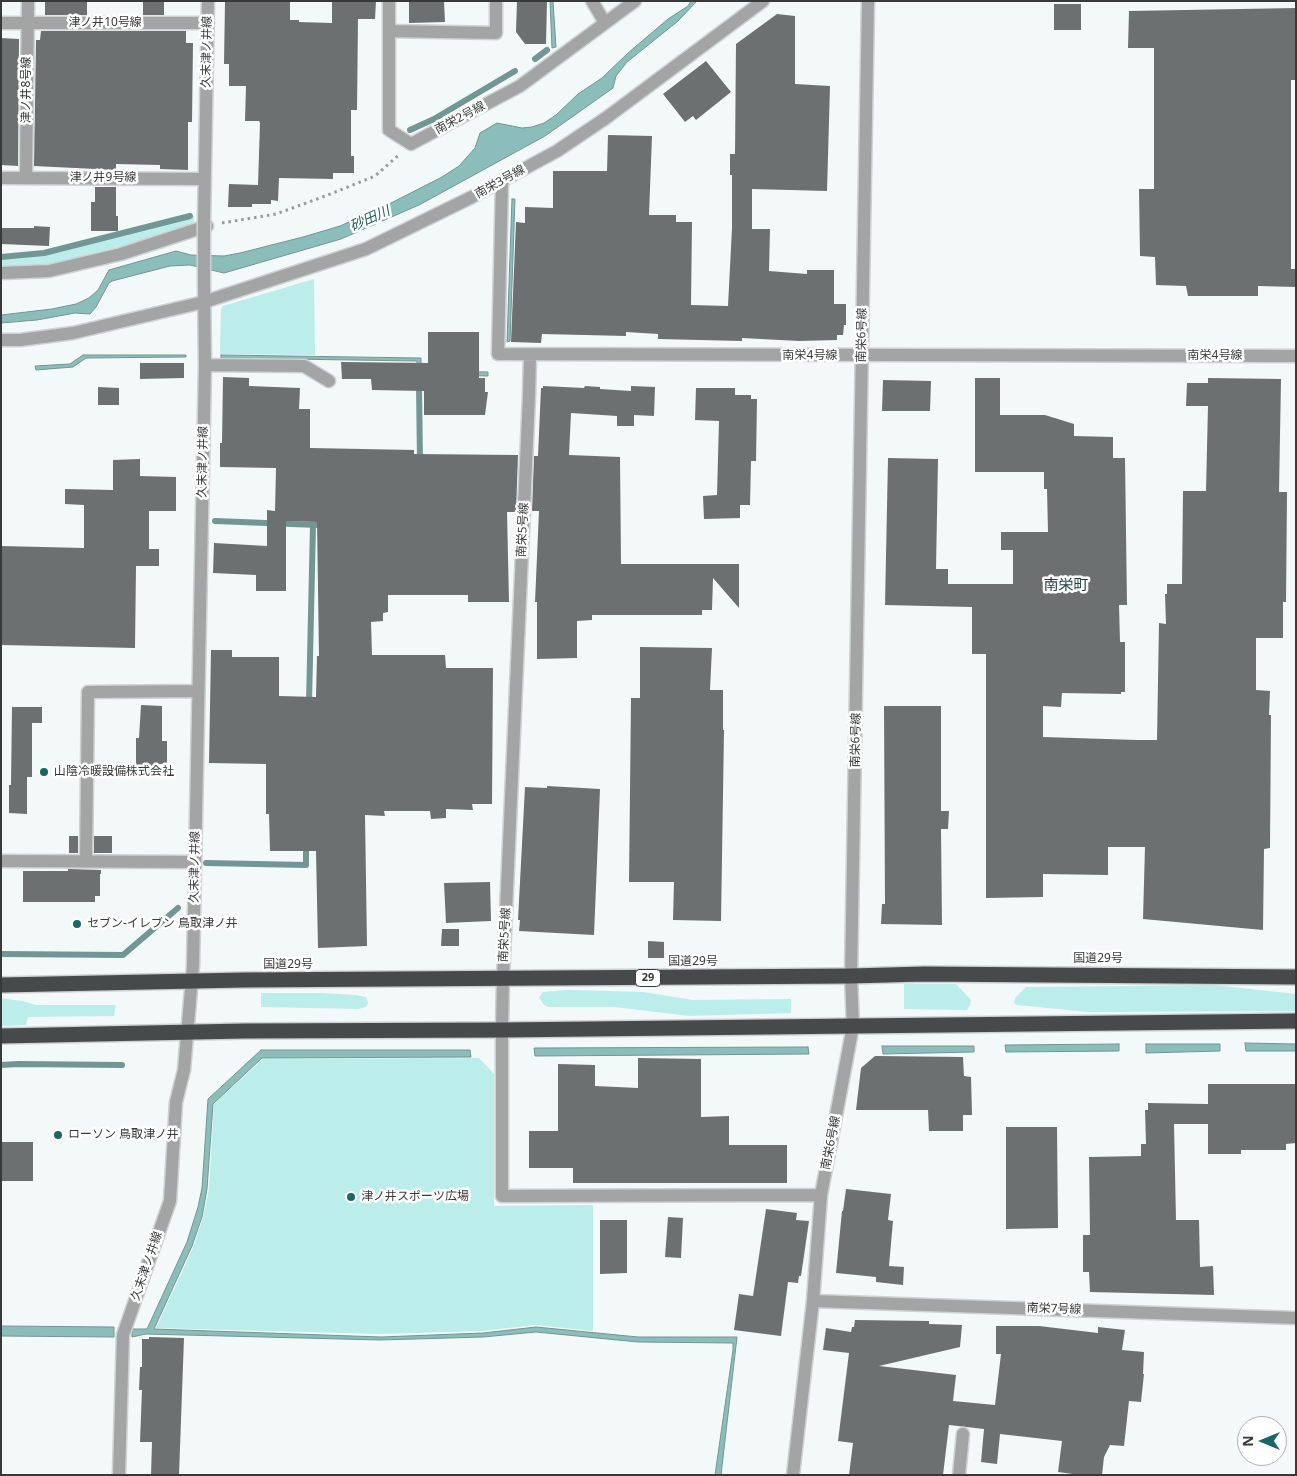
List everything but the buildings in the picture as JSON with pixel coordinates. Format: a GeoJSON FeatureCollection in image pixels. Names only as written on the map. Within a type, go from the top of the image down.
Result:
{"type":"FeatureCollection","features":[{"type":"Feature","properties":{"kind":"highway","name":"国道29号"},"geometry":{"type":"LineString","coordinates":[[1,985],[191,981],[924,974],[1296,977]]}},
{"type":"Feature","properties":{"kind":"highway"},"geometry":{"type":"LineString","coordinates":[[1,1036],[187,1032],[1296,1021]]}},
{"type":"Feature","properties":{"kind":"street","name":"津ノ井8号線"},"geometry":{"type":"LineString","coordinates":[[26,178],[28,1]]}},
{"type":"Feature","properties":{"kind":"street","name":"久末津ノ井線"},"geometry":{"type":"LineString","coordinates":[[119,1475],[123,1335],[170,1201],[176,1102],[184,1070],[193,966],[205,365],[204,280],[208,1]]}},
{"type":"Feature","properties":{"kind":"street"},"geometry":{"type":"LineString","coordinates":[[389,1],[389,130],[411,144]]}},
{"type":"Feature","properties":{"kind":"street"},"geometry":{"type":"LineString","coordinates":[[389,32],[496,33],[496,1]]}},
{"type":"Feature","properties":{"kind":"street"},"geometry":{"type":"LineString","coordinates":[[592,1],[606,23]]}},
{"type":"Feature","properties":{"kind":"street","name":"南栄2号線"},"geometry":{"type":"LineString","coordinates":[[411,144],[520,86],[635,1]]}},
{"type":"Feature","properties":{"kind":"street","name":"南栄3号線"},"geometry":{"type":"LineString","coordinates":[[1,340],[20,340],[73,333],[204,302],[366,249],[502,181],[556,151],[606,118],[763,1]]}},
{"type":"Feature","properties":{"kind":"street","name":"南栄6号線"},"geometry":{"type":"LineString","coordinates":[[793,1475],[813,1301],[821,1195],[853,1026],[852,976],[868,1]]}},
{"type":"Feature","properties":{"kind":"street","name":"津ノ井10号線"},"geometry":{"type":"LineString","coordinates":[[1,22],[208,22]]}},
{"type":"Feature","properties":{"kind":"street","name":"津ノ井9号線"},"geometry":{"type":"LineString","coordinates":[[1,178],[205,179]]}},
{"type":"Feature","properties":{"kind":"street","name":"南栄4号線"},"geometry":{"type":"LineString","coordinates":[[502,181],[498,354],[1296,356]]}},
{"type":"Feature","properties":{"kind":"street"},"geometry":{"type":"LineString","coordinates":[[1,273],[49,271],[121,254],[206,224]]}},
{"type":"Feature","properties":{"kind":"street","name":"南栄5号線"},"geometry":{"type":"LineString","coordinates":[[530,354],[503,978],[502,1196],[821,1195]]}},
{"type":"Feature","properties":{"kind":"street"},"geometry":{"type":"LineString","coordinates":[[205,365],[304,366],[329,381]]}},
{"type":"Feature","properties":{"kind":"street"},"geometry":{"type":"LineString","coordinates":[[86,861],[88,692],[198,690]]}},
{"type":"Feature","properties":{"kind":"street"},"geometry":{"type":"LineString","coordinates":[[1,860],[195,862]]}},
{"type":"Feature","properties":{"kind":"street","name":"南栄7号線"},"geometry":{"type":"LineString","coordinates":[[813,1301],[1296,1318]]}},
{"type":"Feature","properties":{"kind":"street"},"geometry":{"type":"LineString","coordinates":[[959,1475],[963,1434]]}},
{"type":"Feature","properties":{"kind":"path"},"geometry":{"type":"LineString","coordinates":[[206,224],[276,214],[375,176],[411,144]]}},
{"type":"Feature","properties":{"kind":"shaded area"},"geometry":{"type":"Polygon","coordinates":[[[194,216],[194,222],[147,240],[44,265],[1,266],[1,258],[45,255],[194,216]]]}},
{"type":"Feature","properties":{"kind":"shaded area"},"geometry":{"type":"Polygon","coordinates":[[[314,279],[315,355],[220,354],[221,309],[223,306],[314,279]]]}},
{"type":"Feature","properties":{"kind":"shaded area"},"geometry":{"type":"Polygon","coordinates":[[[904,984],[956,984],[971,1000],[970,1005],[967,1010],[904,1009],[904,984]]]}},
{"type":"Feature","properties":{"kind":"shaded area"},"geometry":{"type":"Polygon","coordinates":[[[1214,985],[1296,994],[1296,1011],[1089,1012],[1017,1005],[1014,1003],[1015,998],[1026,987],[1214,985]]]}},
{"type":"Feature","properties":{"kind":"shaded area"},"geometry":{"type":"Polygon","coordinates":[[[567,990],[643,992],[693,1000],[791,999],[791,1013],[690,1016],[614,1007],[548,1007],[543,1004],[539,997],[543,992],[567,990]]]}},
{"type":"Feature","properties":{"kind":"shaded area"},"geometry":{"type":"Polygon","coordinates":[[[261,993],[356,995],[366,997],[368,1003],[366,1007],[358,1009],[261,1007],[261,993]]]}},
{"type":"Feature","properties":{"kind":"shaded area"},"geometry":{"type":"Polygon","coordinates":[[[1,998],[36,1005],[116,1005],[114,1016],[28,1017],[26,1025],[1,1026],[1,998]]]}},
{"type":"Feature","properties":{"kind":"shaded area","name":"津ノ井スポーツ広場"},"geometry":{"type":"Polygon","coordinates":[[[479,1058],[494,1074],[494,1206],[593,1205],[593,1331],[535,1325],[483,1331],[381,1334],[156,1328],[193,1248],[203,1218],[209,1189],[214,1104],[263,1059],[479,1058]]]}},
{"type":"Feature","properties":{"kind":"water"},"geometry":{"type":"Polygon","coordinates":[[[550,1],[553,1],[556,47],[552,48],[550,1]]]}},
{"type":"Feature","properties":{"kind":"water","name":"砂田川"},"geometry":{"type":"Polygon","coordinates":[[[691,1],[697,1],[678,21],[627,62],[616,76],[613,88],[545,136],[419,205],[341,239],[224,273],[190,265],[170,266],[112,281],[90,314],[75,313],[37,320],[1,323],[1,315],[52,309],[76,304],[89,298],[98,290],[109,270],[176,251],[191,255],[224,256],[240,253],[340,226],[391,203],[442,177],[459,166],[475,148],[480,133],[497,123],[522,128],[532,127],[544,123],[556,115],[578,94],[602,78],[668,19],[688,6],[691,1]]]}},
{"type":"Feature","properties":{"kind":"water"},"geometry":{"type":"Polygon","coordinates":[[[512,199],[515,199],[510,341],[507,342],[512,199]]]}},
{"type":"Feature","properties":{"kind":"water"},"geometry":{"type":"Polygon","coordinates":[[[83,355],[186,355],[186,357],[86,358],[73,367],[36,370],[35,366],[70,364],[83,355]]]}},
{"type":"Feature","properties":{"kind":"water"},"geometry":{"type":"Polygon","coordinates":[[[221,355],[421,358],[421,371],[488,372],[488,376],[417,374],[417,361],[221,358],[221,355]]]}},
{"type":"Feature","properties":{"kind":"water"},"geometry":{"type":"Polygon","coordinates":[[[1245,1043],[1296,1044],[1296,1051],[1246,1051],[1245,1043]]]}},
{"type":"Feature","properties":{"kind":"water"},"geometry":{"type":"Polygon","coordinates":[[[1119,1044],[1119,1051],[1006,1052],[1005,1045],[1119,1044]]]}},
{"type":"Feature","properties":{"kind":"water"},"geometry":{"type":"Polygon","coordinates":[[[1146,1044],[1220,1044],[1220,1051],[1146,1053],[1146,1044]]]}},
{"type":"Feature","properties":{"kind":"water"},"geometry":{"type":"Polygon","coordinates":[[[882,1046],[974,1046],[974,1052],[883,1054],[882,1046]]]}},
{"type":"Feature","properties":{"kind":"water"},"geometry":{"type":"Polygon","coordinates":[[[808,1047],[809,1054],[535,1056],[534,1048],[808,1047]]]}},
{"type":"Feature","properties":{"kind":"water"},"geometry":{"type":"Polygon","coordinates":[[[261,1050],[470,1050],[471,1057],[262,1058],[213,1104],[207,1189],[202,1217],[192,1246],[154,1329],[381,1337],[483,1333],[536,1327],[638,1337],[737,1337],[721,1475],[715,1475],[733,1343],[638,1342],[536,1332],[483,1337],[380,1340],[146,1334],[132,1337],[132,1329],[147,1329],[187,1242],[202,1188],[208,1099],[261,1050]]]}},
{"type":"Feature","properties":{"kind":"water"},"geometry":{"type":"Polygon","coordinates":[[[1,1326],[114,1327],[114,1337],[1,1336],[1,1326]]]}},
{"type":"Feature","properties":{"kind":"waterway"},"geometry":{"type":"LineString","coordinates":[[535,59],[547,50]]}},
{"type":"Feature","properties":{"kind":"waterway"},"geometry":{"type":"LineString","coordinates":[[410,130],[434,119],[515,71]]}},
{"type":"Feature","properties":{"kind":"waterway"},"geometry":{"type":"LineString","coordinates":[[1,257],[44,253],[190,216]]}},
{"type":"Feature","properties":{"kind":"waterway"},"geometry":{"type":"LineString","coordinates":[[419,385],[420,462]]}},
{"type":"Feature","properties":{"kind":"waterway"},"geometry":{"type":"LineString","coordinates":[[215,521],[317,525]]}},
{"type":"Feature","properties":{"kind":"waterway"},"geometry":{"type":"LineString","coordinates":[[309,703],[313,525]]}},
{"type":"Feature","properties":{"kind":"waterway"},"geometry":{"type":"LineString","coordinates":[[206,863],[306,865],[306,843]]}},
{"type":"Feature","properties":{"kind":"waterway"},"geometry":{"type":"LineString","coordinates":[[1,954],[123,955],[178,908]]}},
{"type":"Feature","properties":{"kind":"waterway"},"geometry":{"type":"LineString","coordinates":[[1,1065],[122,1065]]}},
{"type":"Feature","properties":{"kind":"place","name":"山陰冷暖設備株式会社"},"geometry":{"type":"Point","coordinates":[44,772]}},
{"type":"Feature","properties":{"kind":"place","name":"セブン-イレブン 鳥取津ノ井"},"geometry":{"type":"Point","coordinates":[77,924]}},
{"type":"Feature","properties":{"kind":"place","name":"ローソン 鳥取津ノ井"},"geometry":{"type":"Point","coordinates":[58,1135]}},
{"type":"Feature","properties":{"kind":"place","name":"津ノ井スポーツ広場"},"geometry":{"type":"Point","coordinates":[351,1197]}},
{"type":"Feature","properties":{"kind":"district","name":"南栄町"},"geometry":{"type":"Point","coordinates":[1066,586]}}]}
